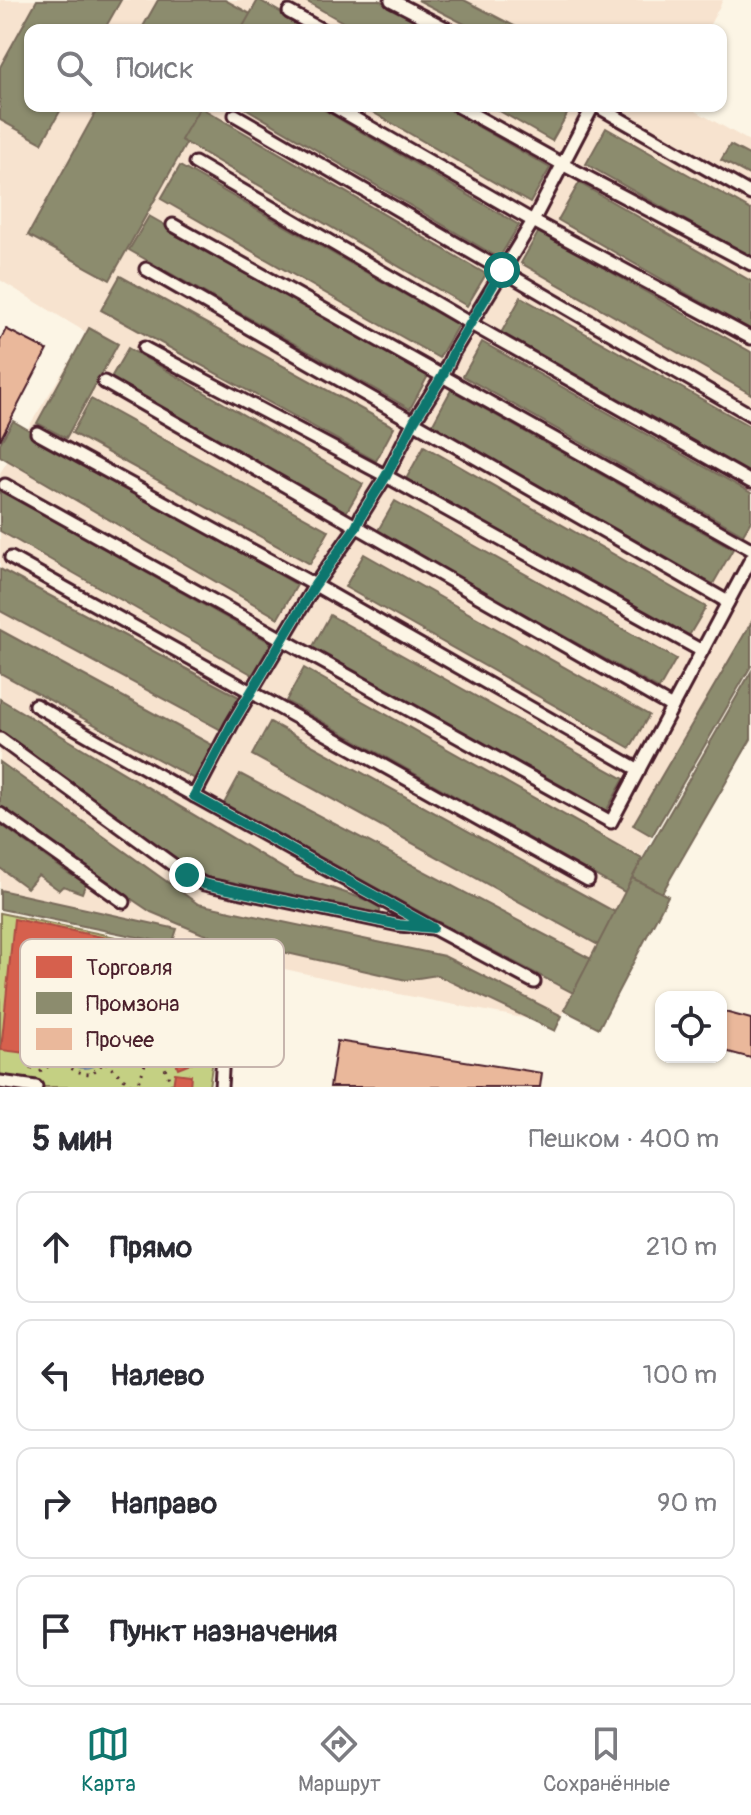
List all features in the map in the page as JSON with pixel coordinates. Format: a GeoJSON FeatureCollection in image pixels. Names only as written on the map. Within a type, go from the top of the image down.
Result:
{"type":"FeatureCollection","features":[{"type":"Feature","properties":{"kind":"lane"},"geometry":{"type":"LineString","coordinates":[[391,0],[437,24]]}},
{"type":"Feature","properties":{"kind":"lane"},"geometry":{"type":"LineString","coordinates":[[289,12],[311,24]]}},
{"type":"Feature","properties":{"kind":"lane"},"geometry":{"type":"LineString","coordinates":[[343,112],[533,221],[751,338]]}},
{"type":"Feature","properties":{"kind":"lane"},"geometry":{"type":"LineString","coordinates":[[469,112],[751,264]]}},
{"type":"Feature","properties":{"kind":"lane"},"geometry":{"type":"LineString","coordinates":[[194,796],[232,724],[315,585],[356,527],[386,476],[414,421],[533,221],[592,112]]}},
{"type":"Feature","properties":{"kind":"lane"},"geometry":{"type":"LineString","coordinates":[[606,112],[751,194]]}},
{"type":"Feature","properties":{"kind":"lane"},"geometry":{"type":"LineString","coordinates":[[235,115],[751,415]]}},
{"type":"Feature","properties":{"kind":"lane"},"geometry":{"type":"LineString","coordinates":[[195,163],[751,482]]}},
{"type":"Feature","properties":{"kind":"lane"},"geometry":{"type":"LineString","coordinates":[[173,225],[751,549]]}},
{"type":"Feature","properties":{"kind":"lane"},"geometry":{"type":"LineString","coordinates":[[146,269],[728,602]]}},
{"type":"Feature","properties":{"kind":"lane"},"geometry":{"type":"LineString","coordinates":[[144,348],[386,476],[702,651]]}},
{"type":"Feature","properties":{"kind":"lane"},"geometry":{"type":"LineString","coordinates":[[104,382],[672,707]]}},
{"type":"Feature","properties":{"kind":"lane"},"geometry":{"type":"LineString","coordinates":[[37,433],[315,585],[639,770]]}},
{"type":"Feature","properties":{"kind":"lane"},"geometry":{"type":"LineString","coordinates":[[5,485],[611,822],[751,559]]}},
{"type":"Feature","properties":{"kind":"lane"},"geometry":{"type":"LineString","coordinates":[[11,558],[588,880]]}},
{"type":"Feature","properties":{"kind":"lane"},"geometry":{"type":"LineString","coordinates":[[35,705],[534,982]]}},
{"type":"Feature","properties":{"kind":"lane"},"geometry":{"type":"LineString","coordinates":[[0,739],[187,875],[204,884],[399,925],[433,928]]}},
{"type":"Feature","properties":{"kind":"lane"},"geometry":{"type":"LineString","coordinates":[[0,814],[124,902]]}},
{"type":"Feature","properties":{"kind":"lane"},"geometry":{"type":"LineString","coordinates":[[221,1087],[222,1067]]}},
{"type":"Feature","properties":{"kind":"lane"},"geometry":{"type":"LineString","coordinates":[[0,1082],[36,1087]]}},
{"type":"Feature","properties":{"kind":"path"},"geometry":{"type":"LineString","coordinates":[[32,1067],[31,1078],[47,1067]]}},
{"type":"Feature","properties":{"kind":"path"},"geometry":{"type":"LineString","coordinates":[[69,1067],[81,1074],[90,1074],[100,1067]]}},
{"type":"Feature","properties":{"kind":"path"},"geometry":{"type":"LineString","coordinates":[[110,1067],[135,1087],[145,1067]]}},
{"type":"Feature","properties":{"kind":"path"},"geometry":{"type":"LineString","coordinates":[[165,1067],[172,1087]]}},
{"type":"Feature","properties":{"kind":"shaded area"},"geometry":{"type":"Polygon","coordinates":[[[0,0],[723,0],[710,24],[24,24],[24,112],[698,112],[751,142],[751,666],[652,836],[559,1025],[284,969],[284,939],[147,939],[0,909],[0,473],[87,333],[0,280],[0,0]]]}},
{"type":"Feature","properties":{"kind":"green space"},"geometry":{"type":"Polygon","coordinates":[[[0,913],[126,939],[20,939],[20,1067],[212,1067],[209,1087],[0,1087],[0,913]]]}},
{"type":"Feature","properties":{"kind":"building: Торговля"},"geometry":{"type":"Polygon","coordinates":[[[14,919],[112,939],[20,939],[20,1052],[1,1050],[14,919]]]}},
{"type":"Feature","properties":{"kind":"building: Торговля"},"geometry":{"type":"Polygon","coordinates":[[[175,1073],[191,1075],[190,1087],[173,1086],[175,1073]]]}},
{"type":"Feature","properties":{"kind":"building: Промзона"},"geometry":{"type":"Polygon","coordinates":[[[37,0],[121,0],[107,24],[24,24],[24,112],[60,112],[42,143],[0,120],[0,67],[37,0]]]}},
{"type":"Feature","properties":{"kind":"building: Промзона"},"geometry":{"type":"Polygon","coordinates":[[[158,0],[225,0],[256,17],[252,24],[144,24],[158,0]]]}},
{"type":"Feature","properties":{"kind":"building: Промзона"},"geometry":{"type":"Polygon","coordinates":[[[259,0],[301,24],[244,24],[259,0]]]}},
{"type":"Feature","properties":{"kind":"building: Промзона"},"geometry":{"type":"Polygon","coordinates":[[[304,0],[379,0],[421,24],[346,24],[304,0]]]}},
{"type":"Feature","properties":{"kind":"building: Промзона"},"geometry":{"type":"Polygon","coordinates":[[[418,0],[464,0],[510,24],[464,24],[418,0]]]}},
{"type":"Feature","properties":{"kind":"building: Промзона"},"geometry":{"type":"Polygon","coordinates":[[[96,112],[204,112],[110,280],[28,235],[96,112]]]}},
{"type":"Feature","properties":{"kind":"building: Промзона"},"geometry":{"type":"Polygon","coordinates":[[[197,112],[209,112],[486,274],[467,306],[181,140],[197,112]]]}},
{"type":"Feature","properties":{"kind":"building: Промзона"},"geometry":{"type":"Polygon","coordinates":[[[252,112],[327,112],[519,225],[499,258],[252,112]]]}},
{"type":"Feature","properties":{"kind":"building: Промзона"},"geometry":{"type":"Polygon","coordinates":[[[372,112],[452,112],[550,168],[530,203],[372,112]]]}},
{"type":"Feature","properties":{"kind":"building: Промзона"},"geometry":{"type":"Polygon","coordinates":[[[501,112],[568,112],[552,141],[501,112]]]}},
{"type":"Feature","properties":{"kind":"building: Промзона"},"geometry":{"type":"Polygon","coordinates":[[[606,128],[751,210],[751,257],[586,164],[606,128]]]}},
{"type":"Feature","properties":{"kind":"building: Промзона"},"geometry":{"type":"Polygon","coordinates":[[[730,145],[751,156],[751,176],[721,160],[730,145]]]}},
{"type":"Feature","properties":{"kind":"building: Промзона"},"geometry":{"type":"Polygon","coordinates":[[[180,166],[458,325],[439,358],[161,199],[180,166]]]}},
{"type":"Feature","properties":{"kind":"building: Промзона"},"geometry":{"type":"Polygon","coordinates":[[[579,183],[751,281],[751,330],[558,220],[579,183]]]}},
{"type":"Feature","properties":{"kind":"building: Промзона"},"geometry":{"type":"Polygon","coordinates":[[[149,216],[429,374],[410,409],[129,250],[149,216]]]}},
{"type":"Feature","properties":{"kind":"building: Промзона"},"geometry":{"type":"Polygon","coordinates":[[[539,231],[751,352],[751,394],[521,263],[539,231]]]}},
{"type":"Feature","properties":{"kind":"building: Промзона"},"geometry":{"type":"Polygon","coordinates":[[[120,276],[394,427],[376,461],[101,310],[120,276]]]}},
{"type":"Feature","properties":{"kind":"building: Промзона"},"geometry":{"type":"Polygon","coordinates":[[[521,297],[751,427],[751,474],[501,333],[521,297]]]}},
{"type":"Feature","properties":{"kind":"building: Промзона"},"geometry":{"type":"Polygon","coordinates":[[[89,328],[118,344],[66,438],[37,423],[89,328]]]}},
{"type":"Feature","properties":{"kind":"building: Промзона"},"geometry":{"type":"Polygon","coordinates":[[[482,342],[751,493],[751,521],[743,534],[463,376],[482,342]]]}},
{"type":"Feature","properties":{"kind":"building: Промзона"},"geometry":{"type":"Polygon","coordinates":[[[128,348],[363,484],[344,516],[109,381],[128,348]]]}},
{"type":"Feature","properties":{"kind":"building: Промзона"},"geometry":{"type":"Polygon","coordinates":[[[451,390],[733,549],[713,584],[432,425],[451,390]]]}},
{"type":"Feature","properties":{"kind":"building: Промзона"},"geometry":{"type":"Polygon","coordinates":[[[91,399],[329,531],[310,564],[72,433],[91,399]]]}},
{"type":"Feature","properties":{"kind":"building: Промзона"},"geometry":{"type":"Polygon","coordinates":[[[13,421],[297,585],[278,618],[0,456],[0,443],[13,421]]]}},
{"type":"Feature","properties":{"kind":"building: Промзона"},"geometry":{"type":"Polygon","coordinates":[[[424,446],[706,607],[687,639],[406,479],[424,446]]]}},
{"type":"Feature","properties":{"kind":"building: Промзона"},"geometry":{"type":"Polygon","coordinates":[[[0,490],[271,643],[253,675],[0,531],[0,490]]]}},
{"type":"Feature","properties":{"kind":"building: Промзона"},"geometry":{"type":"Polygon","coordinates":[[[395,501],[676,659],[659,689],[377,532],[395,501]]]}},
{"type":"Feature","properties":{"kind":"building: Промзона"},"geometry":{"type":"Polygon","coordinates":[[[364,554],[649,715],[630,748],[345,587],[364,554]]]}},
{"type":"Feature","properties":{"kind":"building: Промзона"},"geometry":{"type":"Polygon","coordinates":[[[0,569],[239,697],[221,730],[0,611],[0,569]]]}},
{"type":"Feature","properties":{"kind":"building: Промзона"},"geometry":{"type":"Polygon","coordinates":[[[330,615],[624,779],[605,813],[312,648],[330,615]]]}},
{"type":"Feature","properties":{"kind":"building: Промзона"},"geometry":{"type":"Polygon","coordinates":[[[751,623],[751,666],[652,836],[633,825],[751,623]]]}},
{"type":"Feature","properties":{"kind":"building: Промзона"},"geometry":{"type":"Polygon","coordinates":[[[0,630],[214,746],[196,780],[0,673],[0,630]]]}},
{"type":"Feature","properties":{"kind":"building: Промзона"},"geometry":{"type":"Polygon","coordinates":[[[304,668],[642,859],[625,892],[286,701],[304,668]]]}},
{"type":"Feature","properties":{"kind":"building: Промзона"},"geometry":{"type":"Polygon","coordinates":[[[751,672],[751,739],[662,893],[632,878],[751,672]]]}},
{"type":"Feature","properties":{"kind":"building: Промзона"},"geometry":{"type":"Polygon","coordinates":[[[0,699],[296,876],[381,905],[379,917],[202,876],[0,733],[0,699]]]}},
{"type":"Feature","properties":{"kind":"building: Промзона"},"geometry":{"type":"Polygon","coordinates":[[[270,722],[615,912],[598,945],[252,755],[270,722]]]}},
{"type":"Feature","properties":{"kind":"building: Промзона"},"geometry":{"type":"Polygon","coordinates":[[[0,762],[198,904],[444,956],[562,1016],[555,1031],[437,975],[406,980],[284,952],[284,939],[225,939],[203,934],[151,912],[0,810],[0,762]]]}},
{"type":"Feature","properties":{"kind":"building: Промзона"},"geometry":{"type":"Polygon","coordinates":[[[240,774],[591,959],[573,993],[222,807],[240,774]]]}},
{"type":"Feature","properties":{"kind":"building: Промзона"},"geometry":{"type":"Polygon","coordinates":[[[0,824],[71,875],[87,880],[82,893],[63,886],[59,890],[38,875],[27,888],[0,868],[0,824]]]}},
{"type":"Feature","properties":{"kind":"building: Промзона"},"geometry":{"type":"Polygon","coordinates":[[[632,878],[668,896],[599,1028],[564,1010],[632,878]]]}},
{"type":"Feature","properties":{"kind":"building: Промзона"},"geometry":{"type":"Polygon","coordinates":[[[0,890],[177,929],[174,939],[147,939],[0,909],[0,890]]]}},
{"type":"Feature","properties":{"kind":"building: Прочее"},"geometry":{"type":"Polygon","coordinates":[[[6,329],[47,350],[0,440],[0,341],[6,329]]]}},
{"type":"Feature","properties":{"kind":"building: Прочее"},"geometry":{"type":"Polygon","coordinates":[[[727,1013],[751,1019],[751,1058],[727,1052],[727,1013]]]}},
{"type":"Feature","properties":{"kind":"building: Прочее"},"geometry":{"type":"Polygon","coordinates":[[[337,1041],[542,1073],[540,1087],[330,1087],[337,1041]]]}},
{"type":"Feature","properties":{"kind":"route"},"geometry":{"type":"LineString","coordinates":[[187,875],[204,884],[399,925],[433,928],[194,796],[232,724],[315,585],[356,527],[386,476],[414,421],[502,270]]}}]}
